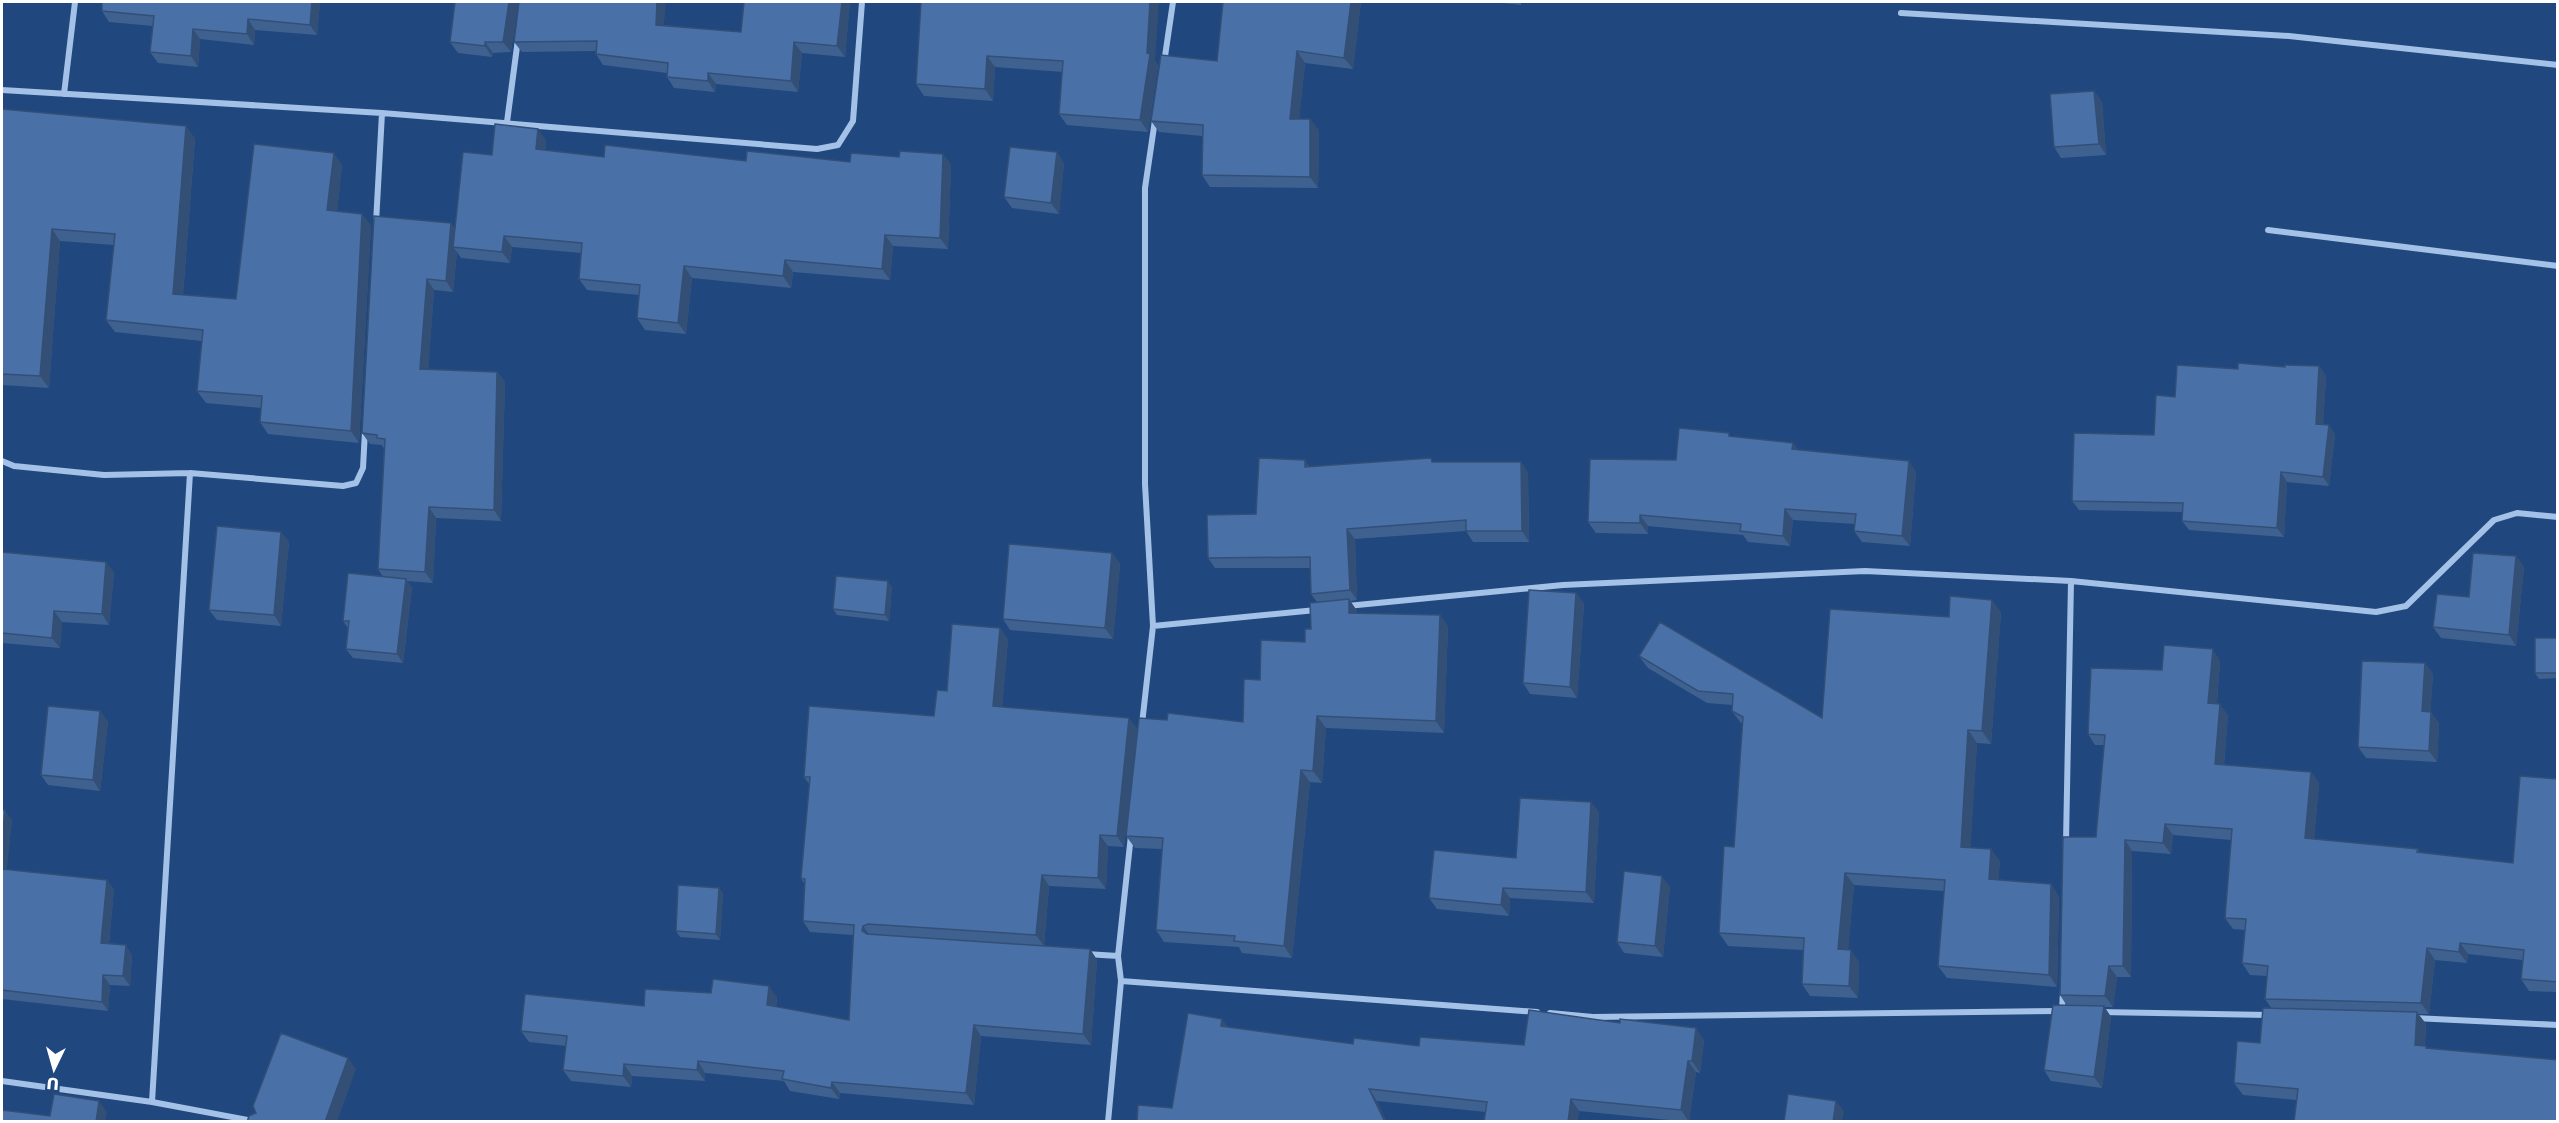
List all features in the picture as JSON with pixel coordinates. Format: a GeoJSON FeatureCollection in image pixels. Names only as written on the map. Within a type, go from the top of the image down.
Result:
{"type":"FeatureCollection","features":[{"type":"Feature","properties":{"kind":"street"},"geometry":{"type":"LineString","coordinates":[[64,94],[75,2]]}},
{"type":"Feature","properties":{"kind":"street"},"geometry":{"type":"LineString","coordinates":[[2,90],[507,122],[817,149],[838,145],[853,121],[862,2]]}},
{"type":"Feature","properties":{"kind":"street"},"geometry":{"type":"LineString","coordinates":[[1162,72],[1173,2]]}},
{"type":"Feature","properties":{"kind":"street"},"geometry":{"type":"LineString","coordinates":[[1900,13],[2289,36],[2558,65]]}},
{"type":"Feature","properties":{"kind":"street"},"geometry":{"type":"LineString","coordinates":[[507,122],[519,34]]}},
{"type":"Feature","properties":{"kind":"street"},"geometry":{"type":"LineString","coordinates":[[1142,732],[1153,626],[1145,484],[1145,200],[1157,107]]}},
{"type":"Feature","properties":{"kind":"street"},"geometry":{"type":"LineString","coordinates":[[376,231],[382,113]]}},
{"type":"Feature","properties":{"kind":"street"},"geometry":{"type":"LineString","coordinates":[[2268,230],[2558,266]]}},
{"type":"Feature","properties":{"kind":"street"},"geometry":{"type":"LineString","coordinates":[[2,461],[14,466],[104,475],[190,472],[343,486],[356,483],[363,468],[366,421]]}},
{"type":"Feature","properties":{"kind":"street"},"geometry":{"type":"LineString","coordinates":[[152,1102],[190,472]]}},
{"type":"Feature","properties":{"kind":"street"},"geometry":{"type":"LineString","coordinates":[[1340,607],[1563,585],[1865,571],[2071,581],[2376,612],[2406,606],[2494,520],[2517,513],[2558,517]]}},
{"type":"Feature","properties":{"kind":"street"},"geometry":{"type":"LineString","coordinates":[[2065,856],[2071,581]]}},
{"type":"Feature","properties":{"kind":"street"},"geometry":{"type":"LineString","coordinates":[[1153,626],[1329,608]]}},
{"type":"Feature","properties":{"kind":"street"},"geometry":{"type":"LineString","coordinates":[[1108,1122],[1121,981],[1118,956],[1132,826]]}},
{"type":"Feature","properties":{"kind":"street"},"geometry":{"type":"LineString","coordinates":[[1072,953],[1118,956]]}},
{"type":"Feature","properties":{"kind":"street"},"geometry":{"type":"LineString","coordinates":[[1121,981],[1593,1017],[2074,1011]]}},
{"type":"Feature","properties":{"kind":"street"},"geometry":{"type":"LineString","coordinates":[[2062,1011],[2063,987]]}},
{"type":"Feature","properties":{"kind":"street"},"geometry":{"type":"LineString","coordinates":[[2086,1012],[2274,1015]]}},
{"type":"Feature","properties":{"kind":"street"},"geometry":{"type":"LineString","coordinates":[[2403,1018],[2558,1024]]}},
{"type":"Feature","properties":{"kind":"street"},"geometry":{"type":"LineString","coordinates":[[2,1081],[152,1102],[259,1122]]}},
{"type":"Feature","properties":{"kind":"building"},"geometry":{"type":"Polygon","coordinates":[[[102,2],[312,2],[310,25],[248,19],[247,34],[193,29],[191,56],[150,52],[154,16],[102,11],[102,2]]]}},
{"type":"Feature","properties":{"kind":"building"},"geometry":{"type":"Polygon","coordinates":[[[455,2],[509,2],[503,42],[485,42],[485,46],[450,42],[455,2]]]}},
{"type":"Feature","properties":{"kind":"building"},"geometry":{"type":"Polygon","coordinates":[[[519,2],[657,2],[656,25],[741,32],[744,2],[842,2],[837,46],[794,42],[791,81],[708,73],[708,81],[667,77],[668,63],[596,54],[597,41],[514,42],[519,2]]]}},
{"type":"Feature","properties":{"kind":"building"},"geometry":{"type":"Polygon","coordinates":[[[921,2],[1150,2],[1147,53],[1150,54],[1140,120],[1059,114],[1063,61],[987,56],[985,89],[916,84],[921,2]]]}},
{"type":"Feature","properties":{"kind":"building"},"geometry":{"type":"Polygon","coordinates":[[[1223,2],[1351,2],[1344,58],[1297,51],[1290,119],[1310,119],[1310,177],[1202,175],[1203,125],[1151,121],[1161,55],[1217,61],[1223,2]]]}},
{"type":"Feature","properties":{"kind":"building"},"geometry":{"type":"Polygon","coordinates":[[[2094,91],[2099,144],[2054,147],[2050,94],[2094,91]]]}},
{"type":"Feature","properties":{"kind":"building"},"geometry":{"type":"Polygon","coordinates":[[[2,109],[186,126],[173,294],[236,299],[254,144],[334,153],[327,210],[362,214],[351,431],[260,422],[262,396],[197,391],[203,330],[106,320],[115,234],[52,229],[40,376],[2,374],[2,109]]]}},
{"type":"Feature","properties":{"kind":"building"},"geometry":{"type":"Polygon","coordinates":[[[495,124],[538,129],[536,149],[604,157],[605,145],[746,161],[747,151],[850,162],[851,153],[899,157],[900,151],[943,154],[940,238],[885,235],[882,269],[785,260],[783,276],[684,266],[678,323],[637,318],[640,285],[579,279],[582,243],[504,236],[502,252],[453,247],[463,152],[492,155],[495,124]]]}},
{"type":"Feature","properties":{"kind":"building"},"geometry":{"type":"Polygon","coordinates":[[[1010,147],[1057,152],[1051,203],[1004,197],[1010,147]]]}},
{"type":"Feature","properties":{"kind":"building"},"geometry":{"type":"Polygon","coordinates":[[[374,216],[451,223],[446,281],[427,279],[420,369],[497,372],[494,510],[429,507],[425,572],[378,569],[385,439],[377,438],[377,435],[362,433],[374,216]]]}},
{"type":"Feature","properties":{"kind":"building"},"geometry":{"type":"Polygon","coordinates":[[[2238,363],[2285,367],[2285,365],[2319,366],[2316,424],[2329,425],[2323,477],[2281,472],[2277,528],[2182,521],[2183,503],[2072,501],[2074,433],[2154,435],[2156,395],[2175,397],[2177,365],[2238,369],[2238,363]]]}},
{"type":"Feature","properties":{"kind":"building"},"geometry":{"type":"Polygon","coordinates":[[[1679,428],[1793,443],[1792,449],[1909,461],[1902,536],[1854,531],[1856,514],[1785,509],[1783,536],[1740,531],[1741,524],[1640,515],[1640,523],[1588,522],[1590,459],[1676,460],[1679,428]]]}},
{"type":"Feature","properties":{"kind":"building"},"geometry":{"type":"Polygon","coordinates":[[[1259,458],[1305,460],[1305,467],[1431,458],[1432,462],[1521,462],[1522,531],[1466,531],[1466,520],[1347,529],[1350,590],[1311,594],[1310,557],[1208,558],[1207,515],[1256,514],[1259,458]]]}},
{"type":"Feature","properties":{"kind":"building"},"geometry":{"type":"Polygon","coordinates":[[[217,526],[281,532],[274,615],[209,610],[217,526]]]}},
{"type":"Feature","properties":{"kind":"building"},"geometry":{"type":"Polygon","coordinates":[[[1009,544],[1112,553],[1105,628],[1003,619],[1009,544]]]}},
{"type":"Feature","properties":{"kind":"building"},"geometry":{"type":"Polygon","coordinates":[[[2,552],[106,562],[102,614],[54,611],[52,638],[2,633],[2,552]]]}},
{"type":"Feature","properties":{"kind":"building"},"geometry":{"type":"Polygon","coordinates":[[[2473,553],[2516,556],[2509,635],[2433,627],[2437,594],[2469,597],[2473,553]]]}},
{"type":"Feature","properties":{"kind":"building"},"geometry":{"type":"Polygon","coordinates":[[[348,573],[406,579],[397,654],[346,649],[349,621],[343,621],[348,573]]]}},
{"type":"Feature","properties":{"kind":"building"},"geometry":{"type":"Polygon","coordinates":[[[836,576],[888,581],[885,615],[833,609],[836,576]]]}},
{"type":"Feature","properties":{"kind":"building"},"geometry":{"type":"Polygon","coordinates":[[[1529,590],[1576,593],[1570,687],[1523,683],[1529,590]]]}},
{"type":"Feature","properties":{"kind":"building"},"geometry":{"type":"Polygon","coordinates":[[[1950,596],[1992,600],[1982,731],[1968,730],[1961,847],[1991,849],[1989,879],[2051,884],[2049,975],[1938,966],[1945,880],[1845,873],[1838,949],[1851,950],[1849,986],[1802,984],[1804,938],[1719,933],[1724,846],[1734,847],[1743,717],[1732,711],[1733,694],[1698,691],[1639,656],[1660,622],[1822,718],[1830,609],[1949,617],[1950,596]]]}},
{"type":"Feature","properties":{"kind":"building"},"geometry":{"type":"Polygon","coordinates":[[[1349,599],[1349,613],[1440,615],[1436,721],[1317,716],[1313,771],[1301,770],[1284,946],[1234,941],[1235,936],[1156,930],[1163,838],[1126,836],[1139,718],[1167,720],[1168,713],[1243,722],[1244,679],[1260,680],[1261,640],[1305,642],[1305,629],[1311,629],[1310,603],[1349,599]]]}},
{"type":"Feature","properties":{"kind":"building"},"geometry":{"type":"Polygon","coordinates":[[[952,624],[1000,628],[993,706],[1129,718],[1117,836],[1100,835],[1098,878],[1042,875],[1036,935],[868,924],[863,926],[862,931],[867,934],[1090,949],[1083,1034],[974,1025],[966,1093],[832,1082],[831,1088],[782,1079],[784,1071],[698,1061],[697,1070],[624,1064],[623,1076],[563,1070],[567,1036],[521,1031],[525,994],[644,1006],[645,989],[711,993],[713,979],[769,986],[767,1005],[849,1020],[854,925],[803,921],[805,879],[801,878],[810,777],[804,777],[809,706],[934,716],[937,690],[947,691],[952,624]]]}},
{"type":"Feature","properties":{"kind":"building"},"geometry":{"type":"Polygon","coordinates":[[[2535,638],[2558,638],[2558,673],[2535,673],[2535,638]]]}},
{"type":"Feature","properties":{"kind":"building"},"geometry":{"type":"Polygon","coordinates":[[[2164,645],[2213,649],[2208,703],[2220,704],[2215,764],[2311,772],[2305,838],[2418,849],[2417,852],[2513,863],[2520,776],[2558,779],[2558,982],[2521,979],[2524,950],[2460,943],[2459,952],[2427,948],[2421,1003],[2265,999],[2268,966],[2242,963],[2246,919],[2225,918],[2232,829],[2165,824],[2163,843],[2125,840],[2123,966],[2109,966],[2105,996],[2060,995],[2063,837],[2096,837],[2105,735],[2088,734],[2091,668],[2162,670],[2164,645]]]}},
{"type":"Feature","properties":{"kind":"building"},"geometry":{"type":"Polygon","coordinates":[[[2362,661],[2425,663],[2422,711],[2431,712],[2429,751],[2358,747],[2362,661]]]}},
{"type":"Feature","properties":{"kind":"building"},"geometry":{"type":"Polygon","coordinates":[[[48,706],[100,711],[93,780],[41,775],[48,706]]]}},
{"type":"Feature","properties":{"kind":"building"},"geometry":{"type":"Polygon","coordinates":[[[1520,798],[1591,802],[1586,892],[1503,888],[1501,905],[1429,898],[1434,850],[1516,858],[1520,798]]]}},
{"type":"Feature","properties":{"kind":"building"},"geometry":{"type":"Polygon","coordinates":[[[2,810],[5,810],[2,843],[2,810]]]}},
{"type":"Feature","properties":{"kind":"building"},"geometry":{"type":"Polygon","coordinates":[[[2,869],[107,880],[101,943],[126,945],[123,976],[103,975],[102,1002],[2,990],[2,869]]]}},
{"type":"Feature","properties":{"kind":"building"},"geometry":{"type":"Polygon","coordinates":[[[1624,871],[1662,876],[1655,946],[1617,942],[1624,871]]]}},
{"type":"Feature","properties":{"kind":"building"},"geometry":{"type":"Polygon","coordinates":[[[678,885],[719,888],[716,934],[676,931],[678,885]]]}},
{"type":"Feature","properties":{"kind":"building"},"geometry":{"type":"Polygon","coordinates":[[[2053,1005],[2104,1006],[2094,1077],[2044,1070],[2053,1005]]]}},
{"type":"Feature","properties":{"kind":"building"},"geometry":{"type":"Polygon","coordinates":[[[2263,1008],[2417,1012],[2415,1045],[2426,1046],[2426,1048],[2558,1060],[2558,1122],[2294,1122],[2298,1089],[2234,1083],[2237,1041],[2260,1043],[2263,1008]]]}},
{"type":"Feature","properties":{"kind":"building"},"geometry":{"type":"Polygon","coordinates":[[[1529,1010],[1620,1023],[1620,1019],[1696,1028],[1692,1061],[1688,1061],[1681,1110],[1571,1099],[1568,1122],[1484,1122],[1487,1102],[1369,1089],[1385,1122],[1137,1122],[1138,1105],[1172,1108],[1188,1013],[1222,1019],[1221,1026],[1353,1044],[1354,1038],[1419,1046],[1420,1037],[1524,1045],[1529,1010]]]}},
{"type":"Feature","properties":{"kind":"building"},"geometry":{"type":"Polygon","coordinates":[[[281,1033],[348,1058],[325,1122],[247,1122],[249,1116],[256,1113],[253,1106],[281,1033]]]}},
{"type":"Feature","properties":{"kind":"building"},"geometry":{"type":"Polygon","coordinates":[[[54,1094],[99,1101],[96,1122],[2,1122],[2,1110],[50,1116],[54,1094]]]}},
{"type":"Feature","properties":{"kind":"building"},"geometry":{"type":"Polygon","coordinates":[[[1788,1094],[1836,1101],[1833,1122],[1784,1122],[1788,1094]]]}}]}
